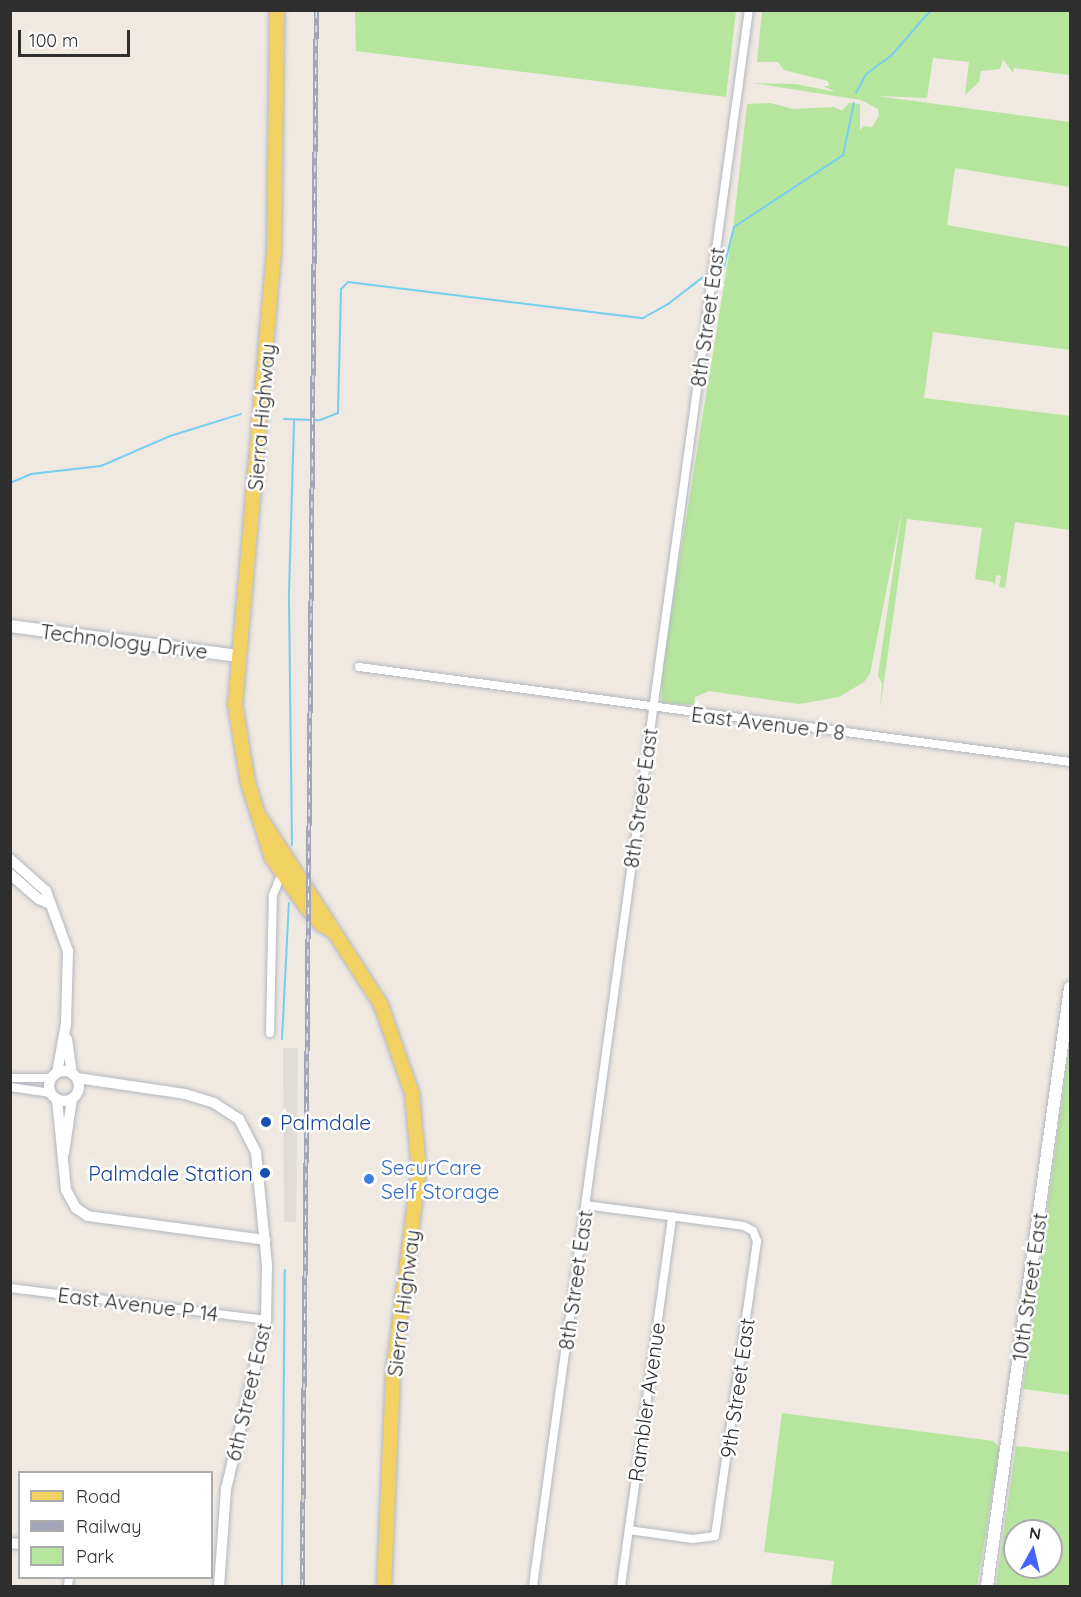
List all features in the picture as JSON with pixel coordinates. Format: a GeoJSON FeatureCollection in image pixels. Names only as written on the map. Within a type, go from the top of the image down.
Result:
{"type":"FeatureCollection","features":[{"type":"Feature","properties":{"kind":"main road","name":"Sierra Highway"},"geometry":{"type":"LineString","coordinates":[[277,10],[269,335],[238,656],[237,728],[248,783],[261,818],[381,1005],[401,1053],[417,1130],[415,1207],[394,1356],[387,1439],[384,1587]]}},
{"type":"Feature","properties":{"kind":"main road","name":"Technology Drive"},"geometry":{"type":"LineString","coordinates":[[10,626],[238,656]]}},
{"type":"Feature","properties":{"kind":"main road","name":"Sierra Highway"},"geometry":{"type":"LineString","coordinates":[[261,818],[263,835],[282,873],[322,925],[333,931]]}},
{"type":"Feature","properties":{"kind":"main road","name":"10th Street East"},"geometry":{"type":"LineString","coordinates":[[987,1587],[1071,988]]}},
{"type":"Feature","properties":{"kind":"street","name":"8th Street East"},"geometry":{"type":"LineString","coordinates":[[533,1587],[749,10]]}},
{"type":"Feature","properties":{"kind":"street","name":"East Avenue P 8"},"geometry":{"type":"LineString","coordinates":[[359,668],[1071,762]]}},
{"type":"Feature","properties":{"kind":"street"},"geometry":{"type":"LineString","coordinates":[[10,859],[46,891],[68,951],[66,1024],[74,1076],[79,1087],[72,1099],[64,1153]]}},
{"type":"Feature","properties":{"kind":"street"},"geometry":{"type":"LineString","coordinates":[[270,1033],[273,895],[282,873]]}},
{"type":"Feature","properties":{"kind":"street"},"geometry":{"type":"LineString","coordinates":[[10,874],[39,899],[50,904]]}},
{"type":"Feature","properties":{"kind":"street"},"geometry":{"type":"LineString","coordinates":[[66,1024],[54,1076],[54,1096],[69,1199],[88,1216],[265,1240]]}},
{"type":"Feature","properties":{"kind":"street"},"geometry":{"type":"LineString","coordinates":[[10,1078],[54,1076]]}},
{"type":"Feature","properties":{"kind":"street","name":"6th Street East"},"geometry":{"type":"LineString","coordinates":[[54,1076],[74,1076],[203,1098],[239,1119],[256,1154],[265,1240],[266,1320],[226,1489],[215,1568],[219,1587]]}},
{"type":"Feature","properties":{"kind":"street"},"geometry":{"type":"LineString","coordinates":[[10,1087],[72,1099]]}},
{"type":"Feature","properties":{"kind":"street"},"geometry":{"type":"LineString","coordinates":[[585,1205],[672,1217]]}},
{"type":"Feature","properties":{"kind":"street","name":"9th Street East"},"geometry":{"type":"LineString","coordinates":[[629,1530],[707,1540],[715,1536],[718,1529],[757,1241],[753,1231],[744,1226],[672,1217]]}},
{"type":"Feature","properties":{"kind":"street","name":"Rambler Avenue"},"geometry":{"type":"LineString","coordinates":[[621,1587],[672,1217]]}},
{"type":"Feature","properties":{"kind":"street","name":"East Avenue P 14"},"geometry":{"type":"LineString","coordinates":[[10,1288],[266,1320]]}},
{"type":"Feature","properties":{"kind":"green space"},"geometry":{"type":"Polygon","coordinates":[[[355,11],[736,11],[726,97],[356,51],[355,11]]]}},
{"type":"Feature","properties":{"kind":"green space"},"geometry":{"type":"Polygon","coordinates":[[[762,11],[1070,11],[1070,75],[1014,68],[1013,73],[1003,59],[1000,69],[981,71],[979,82],[965,95],[969,62],[933,58],[927,98],[876,96],[1070,122],[1070,187],[955,168],[947,225],[1070,247],[1070,350],[933,332],[924,398],[1070,416],[1070,530],[1015,522],[1005,588],[999,587],[1001,576],[996,575],[995,586],[993,582],[975,579],[982,528],[907,519],[880,709],[882,683],[878,676],[902,510],[870,674],[864,682],[839,697],[799,704],[709,691],[695,697],[694,705],[662,703],[661,673],[733,229],[747,104],[770,103],[793,109],[834,107],[842,111],[849,103],[860,104],[860,130],[864,126],[872,127],[879,116],[878,109],[861,100],[753,83],[795,84],[836,92],[823,86],[829,86],[828,81],[784,70],[778,62],[757,62],[762,11]]]}},
{"type":"Feature","properties":{"kind":"green space"},"geometry":{"type":"Polygon","coordinates":[[[1070,1041],[1070,1395],[1023,1389],[1070,1041]]]}},
{"type":"Feature","properties":{"kind":"green space"},"geometry":{"type":"Polygon","coordinates":[[[782,1413],[993,1441],[1000,1448],[977,1586],[831,1586],[834,1561],[764,1552],[782,1413]]]}},
{"type":"Feature","properties":{"kind":"green space"},"geometry":{"type":"Polygon","coordinates":[[[1016,1446],[1070,1452],[1070,1586],[996,1586],[1003,1537],[1003,1579],[1063,1579],[1063,1519],[1006,1519],[1016,1446]]]}},
{"type":"Feature","properties":{"kind":"shaded area"},"geometry":{"type":"Polygon","coordinates":[[[283,1048],[298,1048],[296,1222],[284,1222],[283,1048]]]}},
{"type":"Feature","properties":{"kind":"waterway"},"geometry":{"type":"LineString","coordinates":[[856,93],[866,74],[891,56],[931,10]]}},
{"type":"Feature","properties":{"kind":"waterway"},"geometry":{"type":"LineString","coordinates":[[717,272],[724,267],[734,227],[843,155],[854,103]]}},
{"type":"Feature","properties":{"kind":"waterway"},"geometry":{"type":"LineString","coordinates":[[284,419],[320,420],[338,413],[341,289],[348,282],[643,318],[668,304],[711,271]]}},
{"type":"Feature","properties":{"kind":"waterway"},"geometry":{"type":"LineString","coordinates":[[10,483],[31,474],[101,466],[170,436],[241,414]]}},
{"type":"Feature","properties":{"kind":"waterway"},"geometry":{"type":"LineString","coordinates":[[292,845],[289,592],[294,421]]}},
{"type":"Feature","properties":{"kind":"waterway"},"geometry":{"type":"LineString","coordinates":[[282,1039],[289,903]]}},
{"type":"Feature","properties":{"kind":"waterway"},"geometry":{"type":"LineString","coordinates":[[282,1586],[285,1270]]}},
{"type":"Feature","properties":{"kind":"railway"},"geometry":{"type":"LineString","coordinates":[[302,1586],[316,10]]}},
{"type":"Feature","properties":{"kind":"place","name":"Palmdale"},"geometry":{"type":"Point","coordinates":[266,1122]}},
{"type":"Feature","properties":{"kind":"place","name":"Palmdale Station"},"geometry":{"type":"Point","coordinates":[265,1173]}},
{"type":"Feature","properties":{"kind":"place","name":"SecurCare Self Storage"},"geometry":{"type":"Point","coordinates":[369,1179]}}]}
